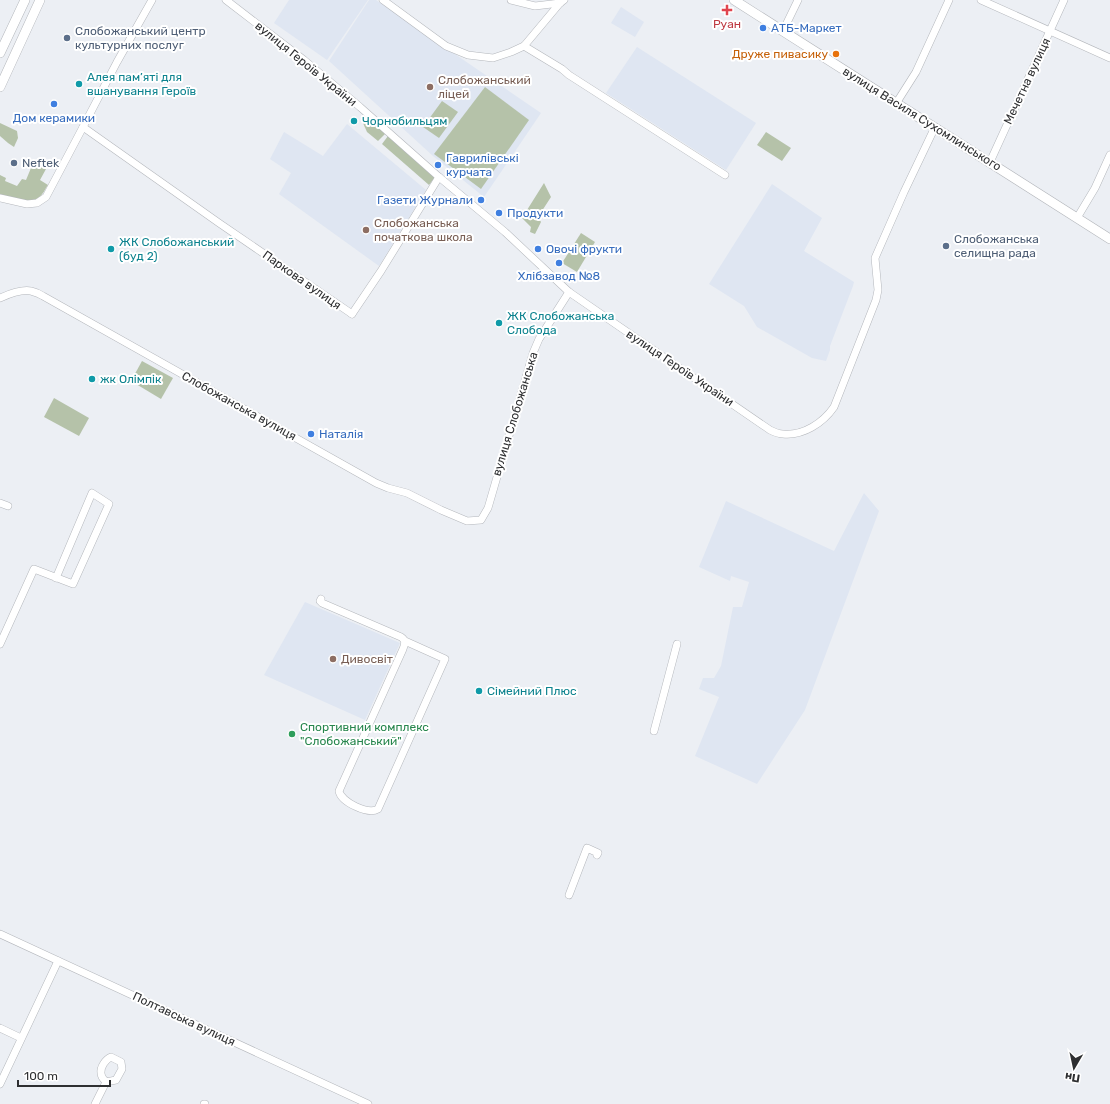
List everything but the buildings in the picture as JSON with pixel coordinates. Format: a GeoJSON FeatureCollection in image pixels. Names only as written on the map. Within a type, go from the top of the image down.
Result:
{"type":"FeatureCollection","features":[{"type":"Feature","properties":{"kind":"main road"},"geometry":{"type":"LineString","coordinates":[[0,53],[25,0]]}},
{"type":"Feature","properties":{"kind":"main road"},"geometry":{"type":"LineString","coordinates":[[0,87],[40,0]]}},
{"type":"Feature","properties":{"kind":"main road","name":"вулиця Василя Сухомлинського"},"geometry":{"type":"LineString","coordinates":[[734,0],[897,102],[1110,239]]}},
{"type":"Feature","properties":{"kind":"street"},"geometry":{"type":"LineString","coordinates":[[0,198],[27,204],[37,203],[46,197],[117,62],[152,0]]}},
{"type":"Feature","properties":{"kind":"street","name":"вулиця Героїв України"},"geometry":{"type":"LineString","coordinates":[[226,0],[304,60],[360,107],[439,177],[506,232],[569,292],[770,430],[781,434],[792,434],[808,429],[824,420],[834,406],[876,300],[878,290],[875,258],[935,127]]}},
{"type":"Feature","properties":{"kind":"street"},"geometry":{"type":"LineString","coordinates":[[383,0],[446,46],[468,55],[493,58],[524,46],[562,2]]}},
{"type":"Feature","properties":{"kind":"street"},"geometry":{"type":"LineString","coordinates":[[511,0],[535,6],[562,2]]}},
{"type":"Feature","properties":{"kind":"street"},"geometry":{"type":"LineString","coordinates":[[783,31],[798,0]]}},
{"type":"Feature","properties":{"kind":"street"},"geometry":{"type":"LineString","coordinates":[[897,102],[916,72],[949,0]]}},
{"type":"Feature","properties":{"kind":"street"},"geometry":{"type":"LineString","coordinates":[[981,0],[1110,58]]}},
{"type":"Feature","properties":{"kind":"street","name":"Мечетна вулиця"},"geometry":{"type":"LineString","coordinates":[[990,162],[1064,0]]}},
{"type":"Feature","properties":{"kind":"street"},"geometry":{"type":"LineString","coordinates":[[544,5],[550,15]]}},
{"type":"Feature","properties":{"kind":"street"},"geometry":{"type":"LineString","coordinates":[[524,46],[725,175]]}},
{"type":"Feature","properties":{"kind":"street","name":"Паркова вулиця"},"geometry":{"type":"LineString","coordinates":[[83,127],[352,314],[382,271],[439,177]]}},
{"type":"Feature","properties":{"kind":"street"},"geometry":{"type":"LineString","coordinates":[[1077,218],[1095,188],[1110,155]]}},
{"type":"Feature","properties":{"kind":"street","name":"Слобожанська вулиця"},"geometry":{"type":"LineString","coordinates":[[0,298],[9,294],[26,291],[32,291],[43,296],[376,483],[407,493],[467,521],[481,520]]}},
{"type":"Feature","properties":{"kind":"street","name":"вулиця Слобожанська"},"geometry":{"type":"LineString","coordinates":[[481,520],[488,508],[533,353],[539,339],[569,292]]}},
{"type":"Feature","properties":{"kind":"street"},"geometry":{"type":"LineString","coordinates":[[0,644],[34,569],[56,578],[73,584],[109,504],[92,493],[56,578]]}},
{"type":"Feature","properties":{"kind":"street"},"geometry":{"type":"LineString","coordinates":[[0,502],[8,506]]}},
{"type":"Feature","properties":{"kind":"street"},"geometry":{"type":"LineString","coordinates":[[320,599],[322,603],[401,637],[404,641],[445,659],[378,809],[370,812],[349,803],[340,795],[339,791],[403,649],[404,641]]}},
{"type":"Feature","properties":{"kind":"street"},"geometry":{"type":"LineString","coordinates":[[654,731],[677,644]]}},
{"type":"Feature","properties":{"kind":"street"},"geometry":{"type":"LineString","coordinates":[[569,895],[587,848],[598,853],[597,855]]}},
{"type":"Feature","properties":{"kind":"street","name":"Полтавська вулиця"},"geometry":{"type":"LineString","coordinates":[[0,934],[368,1104]]}},
{"type":"Feature","properties":{"kind":"street"},"geometry":{"type":"LineString","coordinates":[[0,1084],[58,961]]}},
{"type":"Feature","properties":{"kind":"street"},"geometry":{"type":"LineString","coordinates":[[0,1028],[21,1038]]}},
{"type":"Feature","properties":{"kind":"street"},"geometry":{"type":"LineString","coordinates":[[95,1104],[106,1082]]}},
{"type":"Feature","properties":{"kind":"shaded area"},"geometry":{"type":"Polygon","coordinates":[[[289,0],[368,0],[327,60],[274,23],[289,0]]]}},
{"type":"Feature","properties":{"kind":"shaded area","name":"Слобожанський ліцей"},"geometry":{"type":"Polygon","coordinates":[[[369,0],[376,0],[541,113],[484,197],[433,156],[329,61],[369,0]]]}},
{"type":"Feature","properties":{"kind":"shaded area"},"geometry":{"type":"Polygon","coordinates":[[[621,7],[644,22],[635,37],[611,23],[621,7]]]}},
{"type":"Feature","properties":{"kind":"shaded area"},"geometry":{"type":"Polygon","coordinates":[[[637,47],[756,123],[726,170],[606,93],[637,47]]]}},
{"type":"Feature","properties":{"kind":"shaded area","name":"Cлобожанська початкова школа"},"geometry":{"type":"Polygon","coordinates":[[[347,124],[426,190],[379,266],[279,194],[291,173],[270,159],[284,132],[323,156],[347,124]]]}},
{"type":"Feature","properties":{"kind":"shaded area"},"geometry":{"type":"Polygon","coordinates":[[[772,184],[822,218],[804,251],[854,282],[830,346],[826,361],[812,358],[757,327],[744,306],[709,284],[772,184]]]}},
{"type":"Feature","properties":{"kind":"shaded area"},"geometry":{"type":"Polygon","coordinates":[[[864,493],[879,511],[805,710],[757,784],[695,756],[719,697],[699,689],[703,678],[714,678],[721,666],[733,607],[742,607],[749,582],[731,576],[730,581],[699,567],[726,501],[834,551],[864,493]]]}},
{"type":"Feature","properties":{"kind":"shaded area","name":"Дивосвіт"},"geometry":{"type":"Polygon","coordinates":[[[305,602],[400,643],[365,720],[264,675],[305,602]]]}},
{"type":"Feature","properties":{"kind":"green space"},"geometry":{"type":"Polygon","coordinates":[[[485,87],[529,120],[481,189],[434,154],[485,87]]]}},
{"type":"Feature","properties":{"kind":"green space"},"geometry":{"type":"Polygon","coordinates":[[[442,101],[458,112],[439,138],[423,127],[442,101]]]}},
{"type":"Feature","properties":{"kind":"green space"},"geometry":{"type":"Polygon","coordinates":[[[0,123],[17,131],[18,138],[14,147],[0,136],[0,123]]]}},
{"type":"Feature","properties":{"kind":"green space"},"geometry":{"type":"Polygon","coordinates":[[[363,123],[374,123],[385,134],[378,141],[367,132],[363,123]]]}},
{"type":"Feature","properties":{"kind":"green space"},"geometry":{"type":"Polygon","coordinates":[[[766,132],[791,148],[782,161],[757,145],[766,132]]]}},
{"type":"Feature","properties":{"kind":"green space"},"geometry":{"type":"Polygon","coordinates":[[[388,136],[435,177],[429,185],[382,144],[388,136]]]}},
{"type":"Feature","properties":{"kind":"green space"},"geometry":{"type":"Polygon","coordinates":[[[30,161],[46,169],[40,180],[48,185],[41,195],[34,200],[20,200],[0,196],[0,175],[6,178],[5,181],[17,186],[22,179],[26,180],[31,168],[27,167],[30,161]]]}},
{"type":"Feature","properties":{"kind":"green space"},"geometry":{"type":"Polygon","coordinates":[[[544,183],[551,197],[538,217],[541,222],[535,234],[530,232],[531,227],[522,218],[544,183]]]}},
{"type":"Feature","properties":{"kind":"green space"},"geometry":{"type":"Polygon","coordinates":[[[581,233],[595,242],[577,272],[562,263],[581,233]]]}},
{"type":"Feature","properties":{"kind":"green space"},"geometry":{"type":"Polygon","coordinates":[[[142,361],[173,378],[161,399],[131,381],[142,361]]]}},
{"type":"Feature","properties":{"kind":"green space"},"geometry":{"type":"Polygon","coordinates":[[[54,398],[89,418],[79,436],[44,417],[54,398]]]}},
{"type":"Feature","properties":{"kind":"place","name":"Руан"},"geometry":{"type":"Point","coordinates":[727,10]}},
{"type":"Feature","properties":{"kind":"place","name":"АТБ-Маркет"},"geometry":{"type":"Point","coordinates":[763,28]}},
{"type":"Feature","properties":{"kind":"place","name":"Слобожанський центр культурних послуг"},"geometry":{"type":"Point","coordinates":[67,38]}},
{"type":"Feature","properties":{"kind":"place","name":"Друже пивасику"},"geometry":{"type":"Point","coordinates":[836,54]}},
{"type":"Feature","properties":{"kind":"place","name":"Алея пам’яті для вшанування Героїв"},"geometry":{"type":"Point","coordinates":[79,84]}},
{"type":"Feature","properties":{"kind":"place","name":"Слобожанський ліцей"},"geometry":{"type":"Point","coordinates":[430,87]}},
{"type":"Feature","properties":{"kind":"place","name":"Дом керамики"},"geometry":{"type":"Point","coordinates":[54,104]}},
{"type":"Feature","properties":{"kind":"place","name":"Чорнобильцям"},"geometry":{"type":"Point","coordinates":[354,121]}},
{"type":"Feature","properties":{"kind":"place","name":"Neftek"},"geometry":{"type":"Point","coordinates":[14,163]}},
{"type":"Feature","properties":{"kind":"place","name":"Гаврилівські курчата"},"geometry":{"type":"Point","coordinates":[438,165]}},
{"type":"Feature","properties":{"kind":"place","name":"Газети Журнали"},"geometry":{"type":"Point","coordinates":[481,200]}},
{"type":"Feature","properties":{"kind":"place","name":"Продукти"},"geometry":{"type":"Point","coordinates":[499,213]}},
{"type":"Feature","properties":{"kind":"place","name":"Cлобожанська початкова школа"},"geometry":{"type":"Point","coordinates":[366,230]}},
{"type":"Feature","properties":{"kind":"place","name":"Слобожанська селищна рада"},"geometry":{"type":"Point","coordinates":[946,246]}},
{"type":"Feature","properties":{"kind":"place","name":"ЖК Слобожанський (буд 2)"},"geometry":{"type":"Point","coordinates":[111,249]}},
{"type":"Feature","properties":{"kind":"place","name":"Овочі фрукти"},"geometry":{"type":"Point","coordinates":[538,249]}},
{"type":"Feature","properties":{"kind":"place","name":"Хлібзавод №8"},"geometry":{"type":"Point","coordinates":[559,263]}},
{"type":"Feature","properties":{"kind":"place","name":"ЖК Слобожанська Слобода"},"geometry":{"type":"Point","coordinates":[499,323]}},
{"type":"Feature","properties":{"kind":"place","name":"жк Олімпік"},"geometry":{"type":"Point","coordinates":[92,379]}},
{"type":"Feature","properties":{"kind":"place","name":"Наталія"},"geometry":{"type":"Point","coordinates":[311,434]}},
{"type":"Feature","properties":{"kind":"place","name":"Дивосвіт"},"geometry":{"type":"Point","coordinates":[333,659]}},
{"type":"Feature","properties":{"kind":"place","name":"Сімейний Плюс"},"geometry":{"type":"Point","coordinates":[479,691]}},
{"type":"Feature","properties":{"kind":"place","name":"Спортивний комплекс \"Слобожанський\""},"geometry":{"type":"Point","coordinates":[292,734]}}]}
